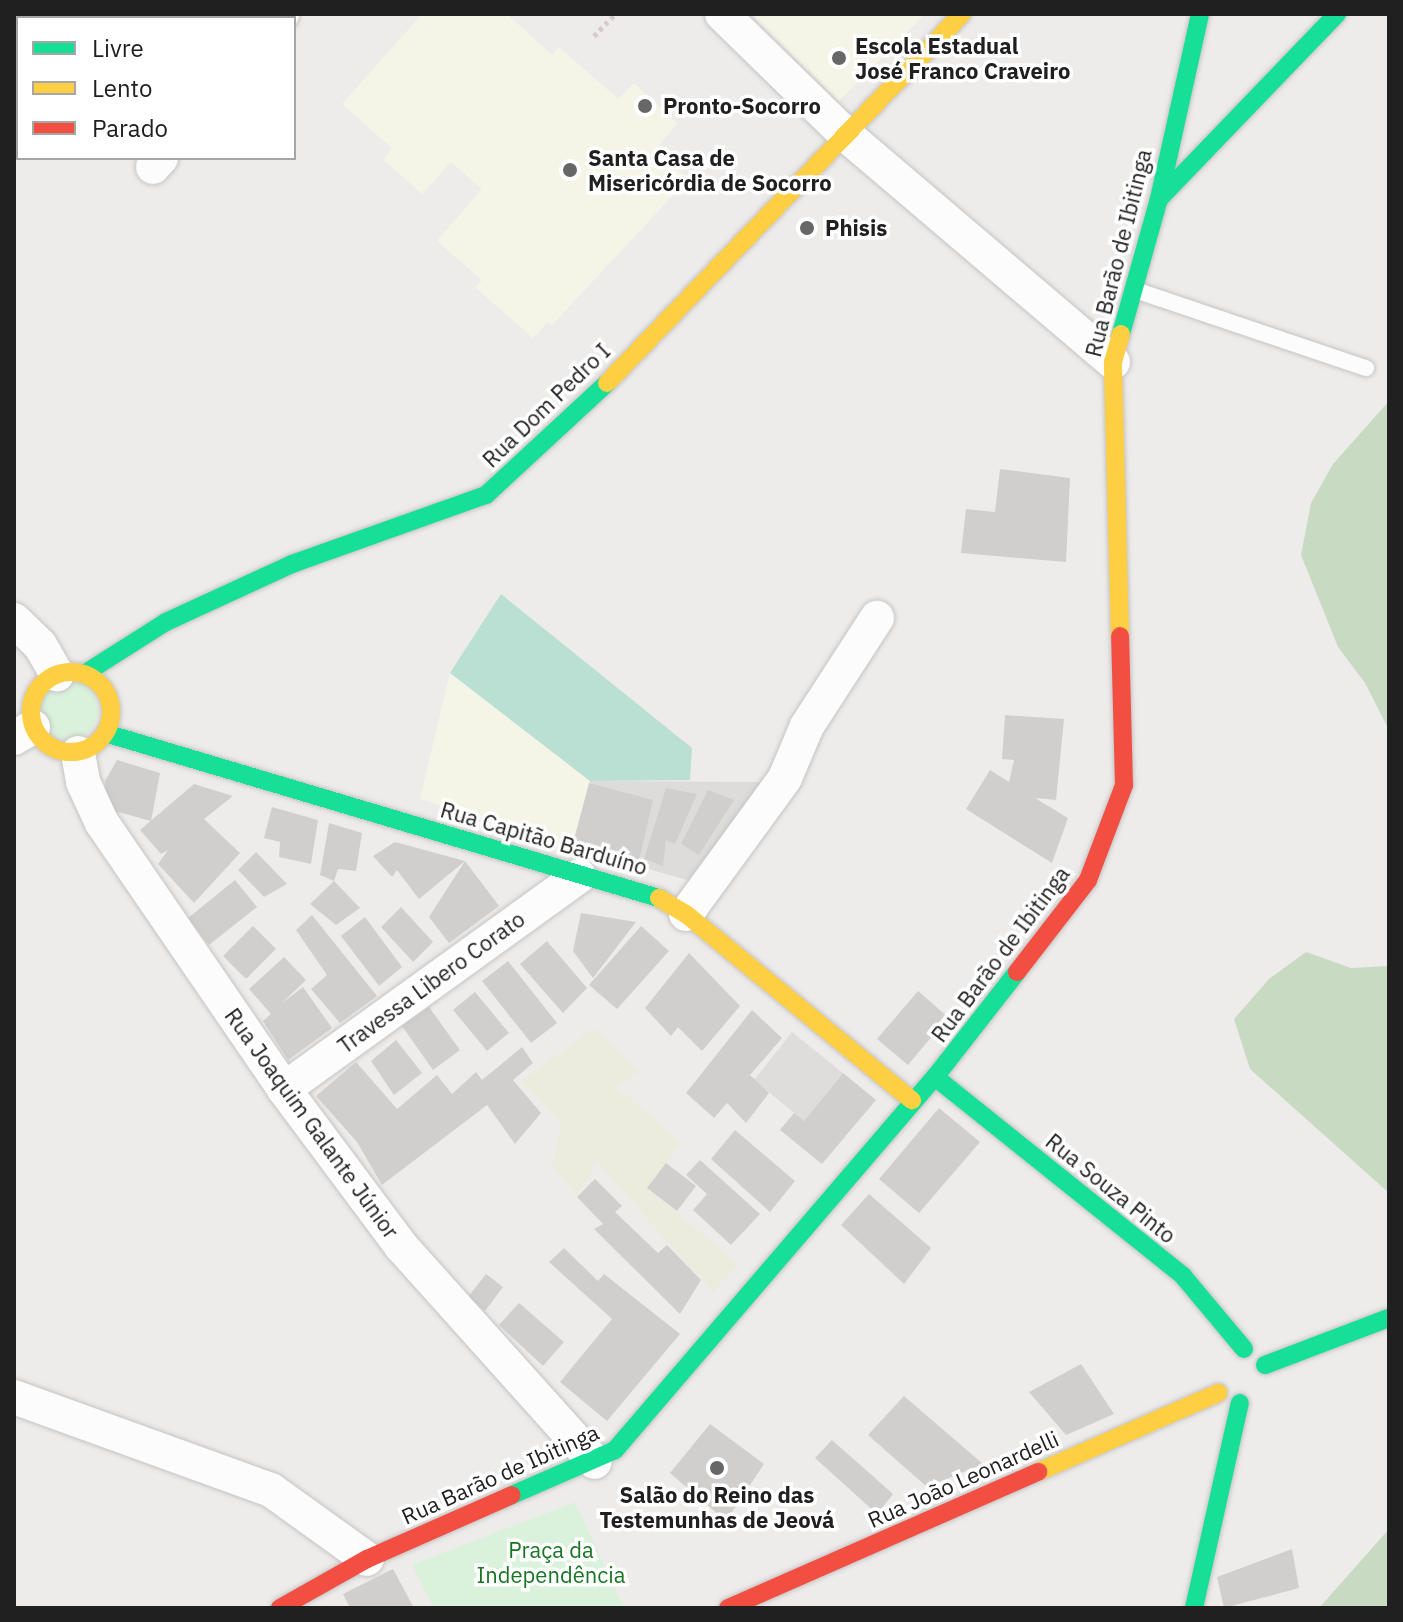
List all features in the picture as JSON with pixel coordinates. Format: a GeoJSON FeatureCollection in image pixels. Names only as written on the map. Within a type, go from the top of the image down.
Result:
{"type":"FeatureCollection","features":[{"type":"Feature","properties":{"kind":"street"},"geometry":{"type":"LineString","coordinates":[[722,14],[845,134],[1113,362]]}},
{"type":"Feature","properties":{"kind":"street","name":"Rua Dom Pedro I"},"geometry":{"type":"LineString","coordinates":[[71,674],[166,622],[292,564],[486,495],[578,413],[962,14]]}},
{"type":"Feature","properties":{"kind":"street","name":"Rua Barão de Ibitinga"},"geometry":{"type":"LineString","coordinates":[[280,1608],[367,1559],[595,1462],[615,1450],[912,1100],[935,1077],[1088,880],[1124,785],[1113,362],[1159,199],[1181,85],[1200,14]]}},
{"type":"Feature","properties":{"kind":"street"},"geometry":{"type":"LineString","coordinates":[[1159,199],[1337,14]]}},
{"type":"Feature","properties":{"kind":"street"},"geometry":{"type":"LineString","coordinates":[[1181,85],[1200,108],[1235,119]]}},
{"type":"Feature","properties":{"kind":"street"},"geometry":{"type":"LineString","coordinates":[[686,914],[785,778],[807,726],[877,618]]}},
{"type":"Feature","properties":{"kind":"street"},"geometry":{"type":"LineString","coordinates":[[14,620],[71,674],[105,690],[110,702],[105,733],[78,753],[52,748],[24,732],[37,690],[71,674]]}},
{"type":"Feature","properties":{"kind":"street","name":"Rua Capitão Barduíno"},"geometry":{"type":"LineString","coordinates":[[105,733],[134,745],[579,876],[649,892],[686,914],[912,1100]]}},
{"type":"Feature","properties":{"kind":"street","name":"Rua Joaquim Galante Júnior"},"geometry":{"type":"LineString","coordinates":[[78,753],[83,782],[102,823],[284,1089],[401,1246],[595,1462]]}},
{"type":"Feature","properties":{"kind":"street","name":"Travessa Libero Corato"},"geometry":{"type":"LineString","coordinates":[[284,1089],[579,876]]}},
{"type":"Feature","properties":{"kind":"street","name":"Rua Souza Pinto"},"geometry":{"type":"LineString","coordinates":[[935,1077],[1183,1276],[1257,1387]]}},
{"type":"Feature","properties":{"kind":"street"},"geometry":{"type":"LineString","coordinates":[[1194,1608],[1257,1387],[1308,1348],[1389,1318]]}},
{"type":"Feature","properties":{"kind":"street","name":"Rua João Leonardelli"},"geometry":{"type":"LineString","coordinates":[[728,1608],[1215,1384],[1257,1387]]}},
{"type":"Feature","properties":{"kind":"street"},"geometry":{"type":"LineString","coordinates":[[14,1397],[271,1490],[367,1559]]}},
{"type":"Feature","properties":{"kind":"lane"},"geometry":{"type":"LineString","coordinates":[[1134,289],[1366,368]]}},
{"type":"Feature","properties":{"kind":"lane"},"geometry":{"type":"LineString","coordinates":[[1308,1348],[1311,1372]]}},
{"type":"Feature","properties":{"kind":"lane"},"geometry":{"type":"LineString","coordinates":[[1207,1558],[1223,1548]]}},
{"type":"Feature","properties":{"kind":"path"},"geometry":{"type":"LineString","coordinates":[[594,36],[615,14]]}},
{"type":"Feature","properties":{"kind":"shaded area","name":"Santa Casa de Misericórdia de Socorro"},"geometry":{"type":"Polygon","coordinates":[[[422,14],[507,14],[552,55],[559,47],[618,99],[634,83],[677,123],[656,149],[688,179],[552,325],[548,322],[533,338],[475,287],[482,280],[437,241],[482,189],[451,162],[422,194],[384,160],[392,148],[342,104],[422,14]]]}},
{"type":"Feature","properties":{"kind":"shaded area","name":"Escola Estadual José Franco Craveiro"},"geometry":{"type":"Polygon","coordinates":[[[752,14],[925,14],[839,101],[752,14]]]}},
{"type":"Feature","properties":{"kind":"shaded area"},"geometry":{"type":"Polygon","coordinates":[[[450,673],[590,781],[572,848],[420,799],[450,673]]]}},
{"type":"Feature","properties":{"kind":"shaded area"},"geometry":{"type":"Polygon","coordinates":[[[590,781],[766,782],[688,880],[572,848],[590,781]]]}},
{"type":"Feature","properties":{"kind":"shaded area"},"geometry":{"type":"Polygon","coordinates":[[[594,1028],[639,1072],[617,1087],[682,1143],[648,1188],[738,1264],[713,1293],[597,1162],[577,1197],[552,1165],[561,1123],[521,1081],[594,1028]]]}},
{"type":"Feature","properties":{"kind":"shaded area"},"geometry":{"type":"Polygon","coordinates":[[[792,1032],[843,1073],[804,1121],[754,1080],[792,1032]]]}},
{"type":"Feature","properties":{"kind":"green space"},"geometry":{"type":"Polygon","coordinates":[[[1389,401],[1389,730],[1365,683],[1338,647],[1301,555],[1311,503],[1333,464],[1389,401]]]}},
{"type":"Feature","properties":{"kind":"green space"},"geometry":{"type":"Polygon","coordinates":[[[501,594],[692,748],[690,780],[590,781],[450,673],[501,594]]]}},
{"type":"Feature","properties":{"kind":"green space"},"geometry":{"type":"Polygon","coordinates":[[[68,680],[79,682],[89,689],[96,699],[96,721],[89,731],[79,738],[68,740],[57,738],[47,731],[40,721],[38,710],[40,699],[47,689],[57,682],[68,680]]]}},
{"type":"Feature","properties":{"kind":"green space"},"geometry":{"type":"Polygon","coordinates":[[[1306,952],[1351,968],[1389,966],[1389,1193],[1250,1069],[1234,1019],[1269,979],[1306,952]]]}},
{"type":"Feature","properties":{"kind":"green space","name":"Praça da Independência"},"geometry":{"type":"Polygon","coordinates":[[[575,1502],[624,1608],[434,1608],[412,1565],[575,1502]]]}},
{"type":"Feature","properties":{"kind":"green space"},"geometry":{"type":"Polygon","coordinates":[[[1389,1529],[1389,1608],[1319,1608],[1389,1529]]]}},
{"type":"Feature","properties":{"kind":"building"},"geometry":{"type":"Polygon","coordinates":[[[1000,469],[1070,478],[1066,562],[961,553],[966,509],[995,512],[1000,469]]]}},
{"type":"Feature","properties":{"kind":"building"},"geometry":{"type":"Polygon","coordinates":[[[1005,715],[1064,719],[1056,800],[1035,798],[1068,818],[1052,863],[966,809],[990,770],[1009,782],[1014,760],[1002,759],[1005,715]]]}},
{"type":"Feature","properties":{"kind":"building"},"geometry":{"type":"Polygon","coordinates":[[[117,760],[160,773],[151,821],[107,809],[105,781],[117,760]]]}},
{"type":"Feature","properties":{"kind":"building"},"geometry":{"type":"Polygon","coordinates":[[[589,783],[653,800],[638,865],[572,847],[589,783]]]}},
{"type":"Feature","properties":{"kind":"building"},"geometry":{"type":"Polygon","coordinates":[[[194,784],[233,796],[204,819],[240,853],[194,903],[158,864],[168,850],[161,854],[140,830],[194,784]]]}},
{"type":"Feature","properties":{"kind":"building"},"geometry":{"type":"Polygon","coordinates":[[[666,788],[697,794],[675,844],[666,840],[663,866],[644,859],[666,788]]]}},
{"type":"Feature","properties":{"kind":"building"},"geometry":{"type":"Polygon","coordinates":[[[708,790],[734,800],[699,855],[681,844],[708,790]]]}},
{"type":"Feature","properties":{"kind":"building"},"geometry":{"type":"Polygon","coordinates":[[[272,807],[318,820],[311,864],[279,857],[280,842],[264,838],[272,807]]]}},
{"type":"Feature","properties":{"kind":"building"},"geometry":{"type":"Polygon","coordinates":[[[329,823],[362,833],[356,871],[338,869],[334,881],[320,875],[329,823]]]}},
{"type":"Feature","properties":{"kind":"building"},"geometry":{"type":"Polygon","coordinates":[[[395,842],[465,861],[419,899],[397,870],[392,877],[373,856],[395,842]]]}},
{"type":"Feature","properties":{"kind":"building"},"geometry":{"type":"Polygon","coordinates":[[[256,852],[287,884],[264,897],[238,870],[256,852]]]}},
{"type":"Feature","properties":{"kind":"building"},"geometry":{"type":"Polygon","coordinates":[[[465,861],[499,906],[449,943],[429,917],[465,861]]]}},
{"type":"Feature","properties":{"kind":"building"},"geometry":{"type":"Polygon","coordinates":[[[235,880],[257,907],[209,945],[188,918],[235,880]]]}},
{"type":"Feature","properties":{"kind":"building"},"geometry":{"type":"Polygon","coordinates":[[[334,881],[360,908],[336,925],[310,904],[334,881]]]}},
{"type":"Feature","properties":{"kind":"building"},"geometry":{"type":"Polygon","coordinates":[[[401,907],[433,942],[413,962],[381,927],[401,907]]]}},
{"type":"Feature","properties":{"kind":"building"},"geometry":{"type":"Polygon","coordinates":[[[581,913],[636,922],[593,978],[573,951],[581,913]]]}},
{"type":"Feature","properties":{"kind":"building"},"geometry":{"type":"Polygon","coordinates":[[[312,915],[377,996],[340,1023],[311,989],[327,975],[296,930],[312,915]]]}},
{"type":"Feature","properties":{"kind":"building"},"geometry":{"type":"Polygon","coordinates":[[[365,917],[402,967],[379,986],[341,936],[365,917]]]}},
{"type":"Feature","properties":{"kind":"building"},"geometry":{"type":"Polygon","coordinates":[[[253,926],[276,949],[246,979],[223,956],[253,926]]]}},
{"type":"Feature","properties":{"kind":"building"},"geometry":{"type":"Polygon","coordinates":[[[641,926],[669,951],[617,1009],[589,985],[641,926]]]}},
{"type":"Feature","properties":{"kind":"building"},"geometry":{"type":"Polygon","coordinates":[[[547,941],[587,988],[563,1013],[520,964],[547,941]]]}},
{"type":"Feature","properties":{"kind":"building"},"geometry":{"type":"Polygon","coordinates":[[[689,953],[740,1006],[702,1051],[678,1027],[671,1036],[645,1008],[689,953]]]}},
{"type":"Feature","properties":{"kind":"building"},"geometry":{"type":"Polygon","coordinates":[[[284,957],[306,980],[282,1003],[303,987],[332,1028],[288,1060],[263,1021],[271,1014],[249,989],[284,957]]]}},
{"type":"Feature","properties":{"kind":"building"},"geometry":{"type":"Polygon","coordinates":[[[508,961],[557,1023],[531,1043],[482,981],[508,961]]]}},
{"type":"Feature","properties":{"kind":"building"},"geometry":{"type":"Polygon","coordinates":[[[918,991],[948,1017],[908,1065],[877,1039],[918,991]]]}},
{"type":"Feature","properties":{"kind":"building"},"geometry":{"type":"Polygon","coordinates":[[[475,992],[509,1033],[487,1051],[453,1010],[475,992]]]}},
{"type":"Feature","properties":{"kind":"building"},"geometry":{"type":"Polygon","coordinates":[[[429,1007],[460,1050],[433,1070],[402,1026],[429,1007]]]}},
{"type":"Feature","properties":{"kind":"building"},"geometry":{"type":"Polygon","coordinates":[[[752,1010],[782,1038],[750,1075],[769,1093],[746,1123],[727,1103],[714,1118],[686,1093],[752,1010]]]}},
{"type":"Feature","properties":{"kind":"building"},"geometry":{"type":"Polygon","coordinates":[[[396,1040],[422,1073],[394,1095],[371,1061],[396,1040]]]}},
{"type":"Feature","properties":{"kind":"building"},"geometry":{"type":"Polygon","coordinates":[[[522,1047],[533,1063],[513,1080],[541,1113],[515,1144],[487,1105],[382,1185],[357,1142],[316,1096],[356,1062],[397,1109],[437,1075],[452,1094],[476,1072],[482,1080],[522,1047]]]}},
{"type":"Feature","properties":{"kind":"building"},"geometry":{"type":"Polygon","coordinates":[[[843,1073],[876,1100],[822,1164],[780,1130],[794,1113],[804,1121],[843,1073]]]}},
{"type":"Feature","properties":{"kind":"building"},"geometry":{"type":"Polygon","coordinates":[[[939,1108],[980,1142],[919,1213],[879,1179],[939,1108]]]}},
{"type":"Feature","properties":{"kind":"building"},"geometry":{"type":"Polygon","coordinates":[[[735,1130],[795,1181],[770,1212],[711,1159],[735,1130]]]}},
{"type":"Feature","properties":{"kind":"building"},"geometry":{"type":"Polygon","coordinates":[[[700,1160],[760,1214],[731,1245],[693,1210],[707,1194],[686,1175],[700,1160]]]}},
{"type":"Feature","properties":{"kind":"building"},"geometry":{"type":"Polygon","coordinates":[[[666,1163],[696,1186],[677,1211],[647,1188],[666,1163]]]}},
{"type":"Feature","properties":{"kind":"building"},"geometry":{"type":"Polygon","coordinates":[[[595,1179],[622,1206],[615,1212],[658,1253],[667,1245],[701,1280],[680,1314],[594,1229],[603,1224],[577,1197],[595,1179]]]}},
{"type":"Feature","properties":{"kind":"building"},"geometry":{"type":"Polygon","coordinates":[[[869,1194],[931,1248],[904,1284],[841,1225],[869,1194]]]}},
{"type":"Feature","properties":{"kind":"building"},"geometry":{"type":"Polygon","coordinates":[[[564,1248],[598,1281],[604,1274],[680,1334],[607,1421],[560,1382],[612,1319],[549,1262],[564,1248]]]}},
{"type":"Feature","properties":{"kind":"building"},"geometry":{"type":"Polygon","coordinates":[[[486,1274],[503,1287],[485,1311],[468,1297],[486,1274]]]}},
{"type":"Feature","properties":{"kind":"building"},"geometry":{"type":"Polygon","coordinates":[[[519,1303],[564,1342],[543,1366],[499,1325],[519,1303]]]}},
{"type":"Feature","properties":{"kind":"building"},"geometry":{"type":"Polygon","coordinates":[[[1081,1364],[1114,1414],[1066,1435],[1029,1392],[1081,1364]]]}},
{"type":"Feature","properties":{"kind":"building"},"geometry":{"type":"Polygon","coordinates":[[[904,1396],[983,1464],[927,1487],[868,1435],[904,1396]]]}},
{"type":"Feature","properties":{"kind":"building","name":"Salão do Reino das Testemunhas de Jeová"},"geometry":{"type":"Polygon","coordinates":[[[710,1424],[764,1464],[726,1521],[670,1473],[710,1424]]]}},
{"type":"Feature","properties":{"kind":"building"},"geometry":{"type":"Polygon","coordinates":[[[832,1440],[893,1494],[877,1514],[815,1458],[832,1440]]]}},
{"type":"Feature","properties":{"kind":"building"},"geometry":{"type":"Polygon","coordinates":[[[1292,1549],[1299,1588],[1224,1608],[1217,1577],[1292,1549]]]}},
{"type":"Feature","properties":{"kind":"building"},"geometry":{"type":"Polygon","coordinates":[[[393,1569],[414,1608],[350,1608],[343,1594],[393,1569]]]}},
{"type":"Feature","properties":{"kind":"traffic: fast"},"geometry":{"type":"LineString","coordinates":[[1121,334],[1159,199],[1200,14]]}},
{"type":"Feature","properties":{"kind":"traffic: fast"},"geometry":{"type":"LineString","coordinates":[[1159,199],[1337,14]]}},
{"type":"Feature","properties":{"kind":"traffic: fast"},"geometry":{"type":"LineString","coordinates":[[84,674],[166,622],[292,564],[486,495],[607,383]]}},
{"type":"Feature","properties":{"kind":"traffic: fast"},"geometry":{"type":"LineString","coordinates":[[105,733],[659,898]]}},
{"type":"Feature","properties":{"kind":"traffic: fast"},"geometry":{"type":"LineString","coordinates":[[512,1495],[615,1450],[935,1077],[1017,972]]}},
{"type":"Feature","properties":{"kind":"traffic: fast"},"geometry":{"type":"LineString","coordinates":[[935,1077],[1183,1276],[1244,1349]]}},
{"type":"Feature","properties":{"kind":"traffic: fast"},"geometry":{"type":"LineString","coordinates":[[1265,1365],[1389,1318]]}},
{"type":"Feature","properties":{"kind":"traffic: fast"},"geometry":{"type":"LineString","coordinates":[[1194,1608],[1240,1403]]}},
{"type":"Feature","properties":{"kind":"traffic: slow"},"geometry":{"type":"LineString","coordinates":[[607,383],[962,14]]}},
{"type":"Feature","properties":{"kind":"traffic: slow"},"geometry":{"type":"LineString","coordinates":[[1120,636],[1113,362],[1121,334]]}},
{"type":"Feature","properties":{"kind":"traffic: slow"},"geometry":{"type":"LineString","coordinates":[[63,672],[79,672],[100,683],[111,704],[111,712],[111,720],[100,741],[79,752],[63,752],[49,746],[37,734],[31,720],[31,704],[37,690],[49,678],[63,672]]}},
{"type":"Feature","properties":{"kind":"traffic: slow"},"geometry":{"type":"LineString","coordinates":[[659,898],[686,914],[912,1100]]}},
{"type":"Feature","properties":{"kind":"traffic: slow"},"geometry":{"type":"LineString","coordinates":[[1038,1472],[1218,1393]]}},
{"type":"Feature","properties":{"kind":"traffic: jam"},"geometry":{"type":"LineString","coordinates":[[1017,972],[1088,880],[1124,785],[1120,636]]}},
{"type":"Feature","properties":{"kind":"traffic: jam"},"geometry":{"type":"LineString","coordinates":[[728,1608],[1038,1472]]}},
{"type":"Feature","properties":{"kind":"traffic: jam"},"geometry":{"type":"LineString","coordinates":[[280,1608],[367,1559],[512,1495]]}},
{"type":"Feature","properties":{"kind":"place","name":"Escola Estadual José Franco Craveiro"},"geometry":{"type":"Point","coordinates":[839,58]}},
{"type":"Feature","properties":{"kind":"place","name":"Pronto-Socorro"},"geometry":{"type":"Point","coordinates":[645,106]}},
{"type":"Feature","properties":{"kind":"place","name":"Santa Casa de Misericórdia de Socorro"},"geometry":{"type":"Point","coordinates":[570,170]}},
{"type":"Feature","properties":{"kind":"place","name":"Phisis"},"geometry":{"type":"Point","coordinates":[807,228]}},
{"type":"Feature","properties":{"kind":"place","name":"Salão do Reino das Testemunhas de Jeová"},"geometry":{"type":"Point","coordinates":[717,1468]}}]}
